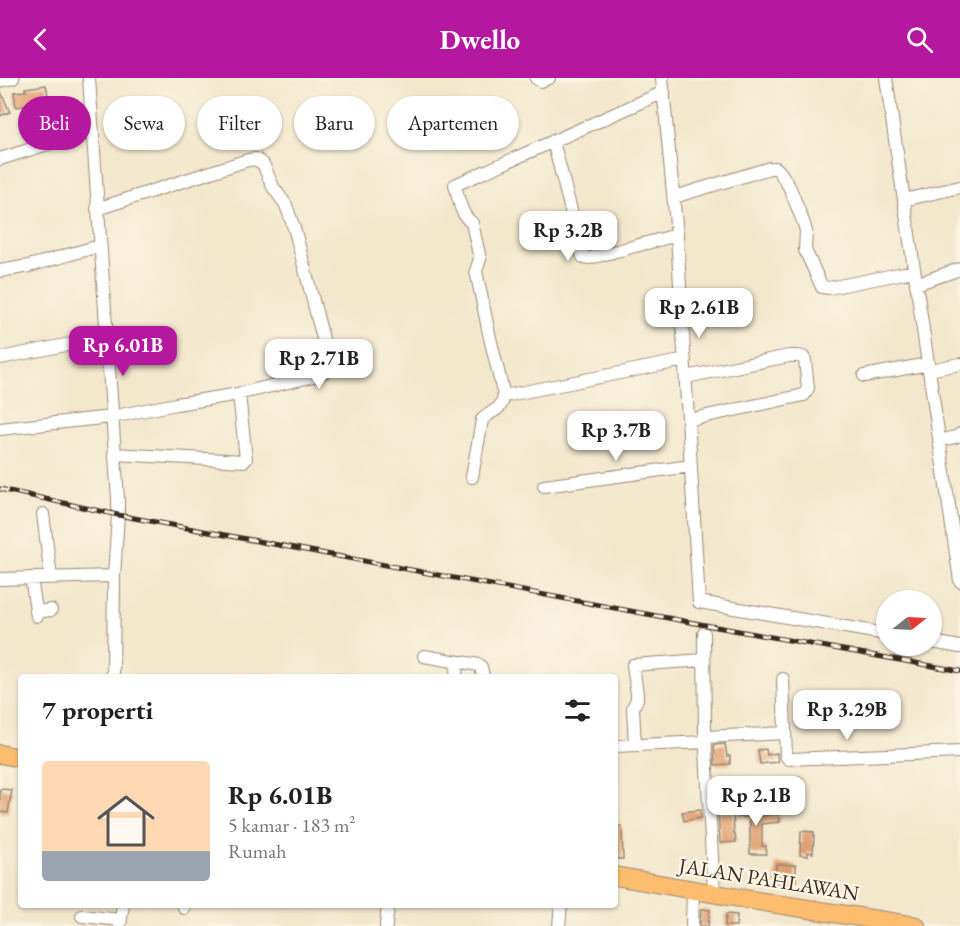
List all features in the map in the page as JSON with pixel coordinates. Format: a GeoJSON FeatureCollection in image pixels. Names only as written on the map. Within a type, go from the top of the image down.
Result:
{"type":"FeatureCollection","features":[{"type":"Feature","properties":{"kind":"highway"},"geometry":{"type":"LineString","coordinates":[[0,754],[18,757]]}},
{"type":"Feature","properties":{"kind":"highway","name":"JALAN PAHLAWAN"},"geometry":{"type":"LineString","coordinates":[[618,877],[714,893],[822,919],[916,926]]}},
{"type":"Feature","properties":{"kind":"street"},"geometry":{"type":"LineString","coordinates":[[0,81],[13,78]]}},
{"type":"Feature","properties":{"kind":"street"},"geometry":{"type":"LineString","coordinates":[[89,78],[118,515],[114,576],[113,674]]}},
{"type":"Feature","properties":{"kind":"street"},"geometry":{"type":"LineString","coordinates":[[530,79],[541,81],[549,78]]}},
{"type":"Feature","properties":{"kind":"street"},"geometry":{"type":"LineString","coordinates":[[886,78],[960,581]]}},
{"type":"Feature","properties":{"kind":"street"},"geometry":{"type":"LineString","coordinates":[[472,477],[482,420],[501,405],[504,396],[489,338],[476,271],[480,259],[472,223],[463,214],[455,185],[553,141],[665,82],[677,235],[699,602],[876,632]]}},
{"type":"Feature","properties":{"kind":"street"},"geometry":{"type":"LineString","coordinates":[[0,159],[92,130]]}},
{"type":"Feature","properties":{"kind":"street"},"geometry":{"type":"LineString","coordinates":[[553,141],[583,257],[590,258],[677,235]]}},
{"type":"Feature","properties":{"kind":"street"},"geometry":{"type":"LineString","coordinates":[[0,429],[111,417],[239,394],[314,376],[327,371],[330,366],[295,231],[286,205],[273,187],[263,164],[256,159],[97,209]]}},
{"type":"Feature","properties":{"kind":"street"},"geometry":{"type":"LineString","coordinates":[[674,197],[776,168],[790,188],[804,224],[805,250],[822,287],[829,288],[914,271]]}},
{"type":"Feature","properties":{"kind":"street"},"geometry":{"type":"LineString","coordinates":[[904,200],[960,187]]}},
{"type":"Feature","properties":{"kind":"street"},"geometry":{"type":"LineString","coordinates":[[0,271],[29,266],[99,246]]}},
{"type":"Feature","properties":{"kind":"street"},"geometry":{"type":"LineString","coordinates":[[916,284],[960,269]]}},
{"type":"Feature","properties":{"kind":"street"},"geometry":{"type":"LineString","coordinates":[[0,358],[106,336]]}},
{"type":"Feature","properties":{"kind":"street"},"geometry":{"type":"LineString","coordinates":[[686,377],[798,356],[803,357],[804,360],[808,388],[804,395],[688,420]]}},
{"type":"Feature","properties":{"kind":"street"},"geometry":{"type":"LineString","coordinates":[[504,396],[685,360]]}},
{"type":"Feature","properties":{"kind":"street"},"geometry":{"type":"LineString","coordinates":[[864,376],[960,364]]}},
{"type":"Feature","properties":{"kind":"street"},"geometry":{"type":"LineString","coordinates":[[114,454],[244,461],[246,459],[239,394]]}},
{"type":"Feature","properties":{"kind":"street"},"geometry":{"type":"LineString","coordinates":[[939,441],[960,434]]}},
{"type":"Feature","properties":{"kind":"street"},"geometry":{"type":"LineString","coordinates":[[544,486],[691,466]]}},
{"type":"Feature","properties":{"kind":"street"},"geometry":{"type":"LineString","coordinates":[[43,514],[51,578]]}},
{"type":"Feature","properties":{"kind":"street"},"geometry":{"type":"LineString","coordinates":[[0,579],[114,576]]}},
{"type":"Feature","properties":{"kind":"street"},"geometry":{"type":"LineString","coordinates":[[31,578],[36,614],[51,610]]}},
{"type":"Feature","properties":{"kind":"street"},"geometry":{"type":"LineString","coordinates":[[704,633],[706,739],[714,893]]}},
{"type":"Feature","properties":{"kind":"street"},"geometry":{"type":"LineString","coordinates":[[942,644],[960,647]]}},
{"type":"Feature","properties":{"kind":"street"},"geometry":{"type":"LineString","coordinates":[[424,656],[479,665],[483,674]]}},
{"type":"Feature","properties":{"kind":"street"},"geometry":{"type":"LineString","coordinates":[[635,745],[633,708],[637,699],[633,665],[704,660]]}},
{"type":"Feature","properties":{"kind":"street"},"geometry":{"type":"LineString","coordinates":[[456,674],[459,662]]}},
{"type":"Feature","properties":{"kind":"street"},"geometry":{"type":"LineString","coordinates":[[783,679],[786,756],[789,759],[960,752]]}},
{"type":"Feature","properties":{"kind":"street"},"geometry":{"type":"LineString","coordinates":[[618,746],[785,733]]}},
{"type":"Feature","properties":{"kind":"street"},"geometry":{"type":"LineString","coordinates":[[692,926],[693,890]]}},
{"type":"Feature","properties":{"kind":"street"},"geometry":{"type":"LineString","coordinates":[[82,916],[120,923],[122,908]]}},
{"type":"Feature","properties":{"kind":"street"},"geometry":{"type":"LineString","coordinates":[[386,926],[388,908]]}},
{"type":"Feature","properties":{"kind":"street"},"geometry":{"type":"LineString","coordinates":[[559,926],[561,908]]}},
{"type":"Feature","properties":{"kind":"building"},"geometry":{"type":"Polygon","coordinates":[[[46,85],[48,96],[18,96],[18,107],[16,107],[14,92],[26,91],[25,88],[46,85]]]}},
{"type":"Feature","properties":{"kind":"building"},"geometry":{"type":"Polygon","coordinates":[[[0,90],[10,112],[0,116],[0,90]]]}},
{"type":"Feature","properties":{"kind":"building"},"geometry":{"type":"Polygon","coordinates":[[[725,744],[727,756],[730,756],[730,764],[715,765],[714,745],[725,744]]]}},
{"type":"Feature","properties":{"kind":"building"},"geometry":{"type":"Polygon","coordinates":[[[766,749],[767,755],[777,753],[778,762],[760,764],[758,750],[766,749]]]}},
{"type":"Feature","properties":{"kind":"building"},"geometry":{"type":"Polygon","coordinates":[[[793,778],[801,778],[801,806],[788,804],[788,784],[793,784],[793,778]]]}},
{"type":"Feature","properties":{"kind":"building"},"geometry":{"type":"Polygon","coordinates":[[[0,789],[12,790],[8,813],[0,812],[0,789]]]}},
{"type":"Feature","properties":{"kind":"building"},"geometry":{"type":"Polygon","coordinates":[[[737,804],[755,804],[755,817],[738,817],[737,804]]]}},
{"type":"Feature","properties":{"kind":"building"},"geometry":{"type":"Polygon","coordinates":[[[700,810],[701,818],[684,821],[682,812],[700,810]]]}},
{"type":"Feature","properties":{"kind":"building"},"geometry":{"type":"Polygon","coordinates":[[[733,811],[736,842],[720,843],[718,812],[733,811]]]}},
{"type":"Feature","properties":{"kind":"building"},"geometry":{"type":"Polygon","coordinates":[[[779,814],[780,822],[762,824],[762,846],[766,846],[766,854],[750,854],[750,818],[779,814]]]}},
{"type":"Feature","properties":{"kind":"building"},"geometry":{"type":"Polygon","coordinates":[[[618,826],[622,826],[623,859],[618,859],[618,826]]]}},
{"type":"Feature","properties":{"kind":"building"},"geometry":{"type":"Polygon","coordinates":[[[801,831],[814,832],[813,853],[808,852],[808,856],[800,855],[801,831]]]}},
{"type":"Feature","properties":{"kind":"building"},"geometry":{"type":"Polygon","coordinates":[[[776,864],[796,865],[796,881],[775,884],[776,864]]]}},
{"type":"Feature","properties":{"kind":"building"},"geometry":{"type":"Polygon","coordinates":[[[701,909],[710,910],[708,926],[700,926],[701,909]]]}},
{"type":"Feature","properties":{"kind":"building"},"geometry":{"type":"Polygon","coordinates":[[[726,914],[737,915],[736,926],[725,926],[726,914]]]}},
{"type":"Feature","properties":{"kind":"railway"},"geometry":{"type":"LineString","coordinates":[[0,489],[118,515],[960,671]]}}]}
